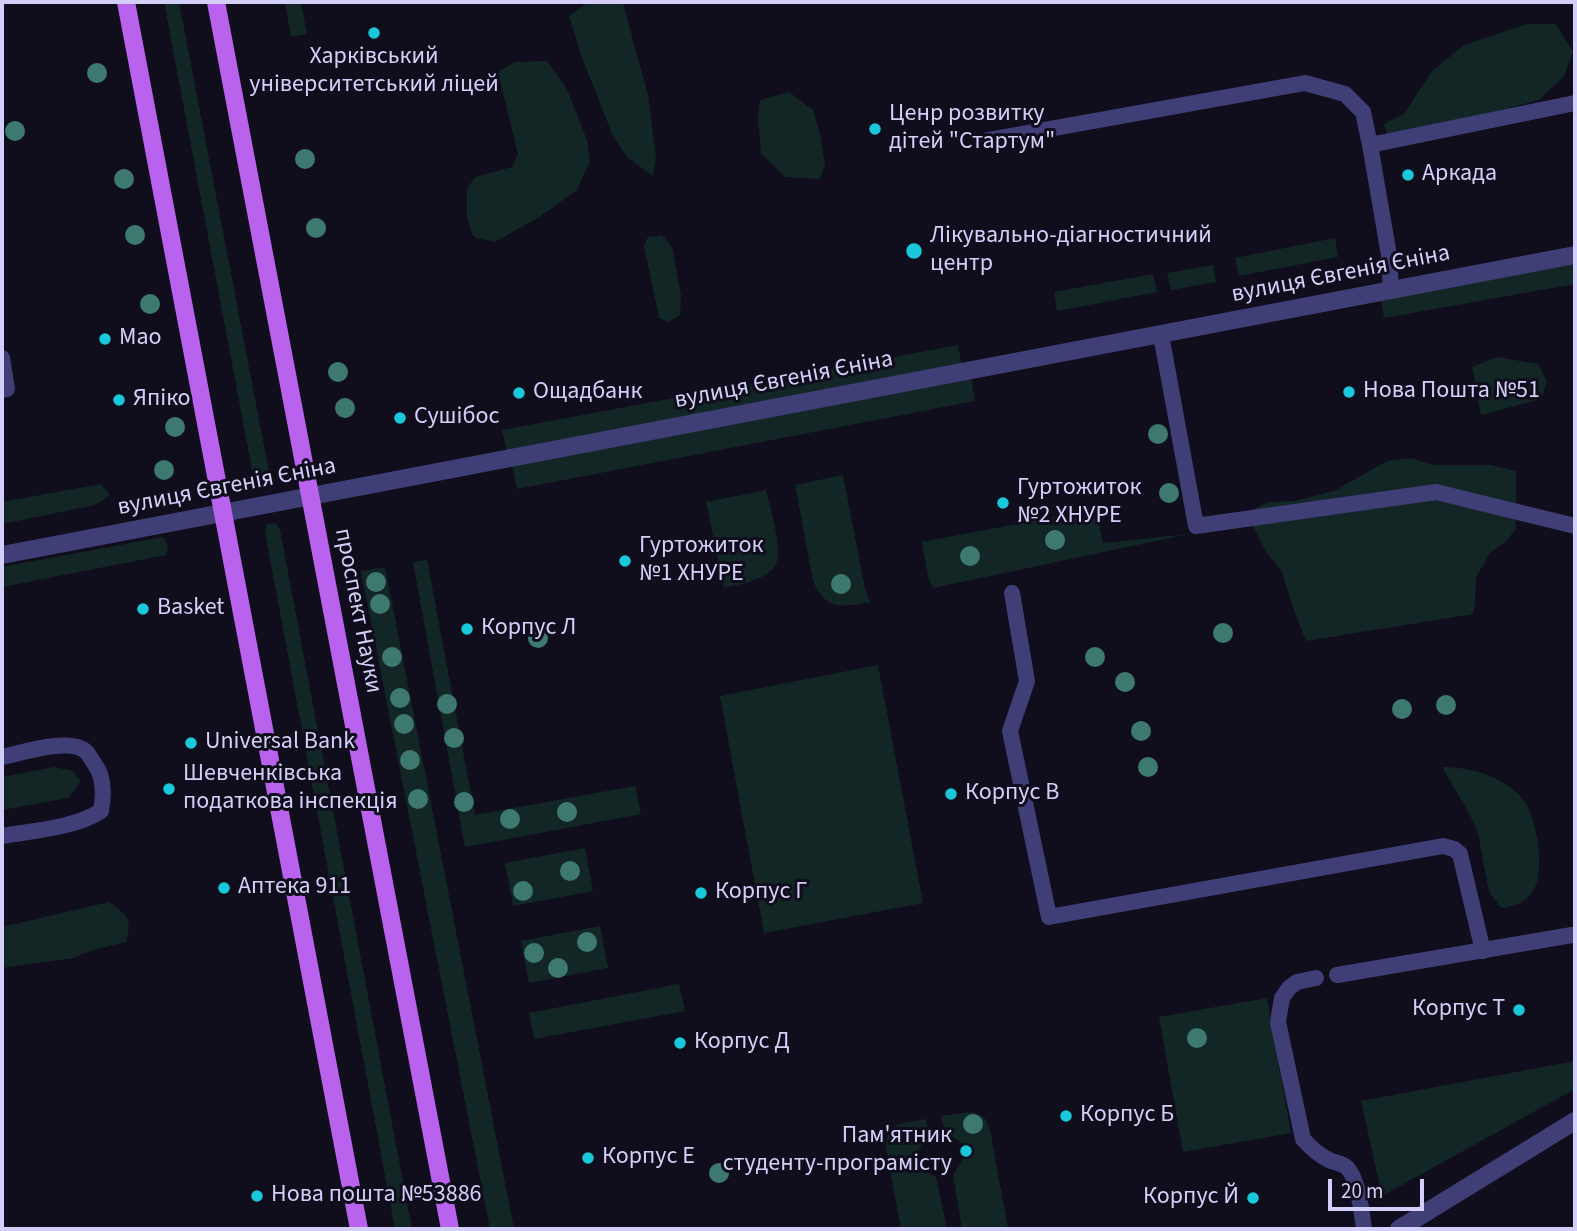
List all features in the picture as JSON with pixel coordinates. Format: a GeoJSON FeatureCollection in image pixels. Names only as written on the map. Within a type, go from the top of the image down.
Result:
{"type":"FeatureCollection","features":[{"type":"Feature","properties":{"kind":"main road"},"geometry":{"type":"LineString","coordinates":[[126,2],[359,1229]]}},
{"type":"Feature","properties":{"kind":"main road","name":"проспект Науки"},"geometry":{"type":"LineString","coordinates":[[216,2],[450,1229]]}},
{"type":"Feature","properties":{"kind":"street","name":"вулиця Євгенія Єніна"},"geometry":{"type":"LineString","coordinates":[[2,555],[1575,255]]}},
{"type":"Feature","properties":{"kind":"street"},"geometry":{"type":"LineString","coordinates":[[1399,1229],[1575,1121]]}},
{"type":"Feature","properties":{"kind":"lane"},"geometry":{"type":"LineString","coordinates":[[988,140],[1305,83],[1345,94],[1363,112],[1389,255],[1391,290]]}},
{"type":"Feature","properties":{"kind":"lane"},"geometry":{"type":"LineString","coordinates":[[1370,145],[1575,103]]}},
{"type":"Feature","properties":{"kind":"lane"},"geometry":{"type":"LineString","coordinates":[[1161,335],[1196,526],[1436,492],[1575,526]]}},
{"type":"Feature","properties":{"kind":"lane"},"geometry":{"type":"LineString","coordinates":[[2,358],[7,389],[2,390]]}},
{"type":"Feature","properties":{"kind":"lane"},"geometry":{"type":"LineString","coordinates":[[1012,593],[1027,681],[1010,731],[1049,917],[1443,846],[1460,854],[1483,951]]}},
{"type":"Feature","properties":{"kind":"lane"},"geometry":{"type":"LineString","coordinates":[[2,757],[71,745],[85,750],[97,767],[103,800],[101,811],[92,817],[2,836]]}},
{"type":"Feature","properties":{"kind":"lane"},"geometry":{"type":"LineString","coordinates":[[1337,975],[1572,935]]}},
{"type":"Feature","properties":{"kind":"lane"},"geometry":{"type":"LineString","coordinates":[[1316,978],[1297,982],[1289,988],[1282,998],[1278,1022],[1303,1139],[1329,1160],[1345,1166],[1352,1174],[1362,1208],[1364,1229]]}},
{"type":"Feature","properties":{"kind":"green space"},"geometry":{"type":"Polygon","coordinates":[[[164,2],[179,2],[269,472],[266,479],[259,481],[253,475],[164,2]]]}},
{"type":"Feature","properties":{"kind":"green space"},"geometry":{"type":"Polygon","coordinates":[[[285,2],[301,2],[307,34],[291,37],[285,2]]]}},
{"type":"Feature","properties":{"kind":"green space"},"geometry":{"type":"Polygon","coordinates":[[[589,2],[623,3],[648,95],[656,158],[653,176],[627,157],[613,136],[581,55],[569,16],[589,2]]]}},
{"type":"Feature","properties":{"kind":"green space"},"geometry":{"type":"Polygon","coordinates":[[[1527,24],[1556,24],[1573,52],[1564,76],[1539,100],[1475,117],[1387,134],[1384,124],[1404,114],[1432,71],[1464,45],[1527,24]]]}},
{"type":"Feature","properties":{"kind":"green space"},"geometry":{"type":"Polygon","coordinates":[[[547,61],[567,89],[587,140],[590,161],[577,190],[539,217],[495,242],[476,238],[472,234],[467,216],[467,189],[475,177],[512,167],[518,154],[498,72],[515,62],[547,61]]]}},
{"type":"Feature","properties":{"kind":"green space"},"geometry":{"type":"Polygon","coordinates":[[[789,92],[813,110],[825,165],[820,179],[785,177],[761,154],[758,118],[760,100],[789,92]]]}},
{"type":"Feature","properties":{"kind":"green space"},"geometry":{"type":"Polygon","coordinates":[[[662,235],[672,247],[681,296],[680,315],[669,322],[659,318],[644,245],[648,237],[662,235]]]}},
{"type":"Feature","properties":{"kind":"green space"},"geometry":{"type":"Polygon","coordinates":[[[1335,238],[1338,257],[1239,276],[1235,258],[1335,238]]]}},
{"type":"Feature","properties":{"kind":"green space"},"geometry":{"type":"Polygon","coordinates":[[[1575,264],[1575,284],[1384,318],[1381,298],[1575,264]]]}},
{"type":"Feature","properties":{"kind":"green space"},"geometry":{"type":"Polygon","coordinates":[[[1213,265],[1216,282],[1171,290],[1167,273],[1213,265]]]}},
{"type":"Feature","properties":{"kind":"green space"},"geometry":{"type":"Polygon","coordinates":[[[1153,274],[1157,292],[1057,311],[1054,292],[1153,274]]]}},
{"type":"Feature","properties":{"kind":"green space"},"geometry":{"type":"Polygon","coordinates":[[[958,345],[962,367],[507,452],[502,430],[958,345]]]}},
{"type":"Feature","properties":{"kind":"green space"},"geometry":{"type":"Polygon","coordinates":[[[1497,357],[1538,364],[1547,381],[1541,399],[1481,415],[1472,367],[1497,357]]]}},
{"type":"Feature","properties":{"kind":"green space"},"geometry":{"type":"Polygon","coordinates":[[[971,377],[975,401],[517,489],[512,465],[971,377]]]}},
{"type":"Feature","properties":{"kind":"green space"},"geometry":{"type":"Polygon","coordinates":[[[1412,458],[1432,465],[1491,465],[1516,471],[1516,529],[1490,553],[1476,577],[1473,614],[1306,641],[1282,572],[1267,553],[1253,527],[1253,510],[1268,502],[1295,501],[1334,491],[1387,461],[1412,458]]]}},
{"type":"Feature","properties":{"kind":"green space"},"geometry":{"type":"Polygon","coordinates":[[[843,475],[865,589],[870,602],[851,605],[829,602],[823,598],[813,581],[795,485],[843,475]]]}},
{"type":"Feature","properties":{"kind":"green space"},"geometry":{"type":"Polygon","coordinates":[[[101,484],[110,495],[95,505],[2,524],[2,502],[101,484]]]}},
{"type":"Feature","properties":{"kind":"green space"},"geometry":{"type":"Polygon","coordinates":[[[766,490],[777,541],[775,566],[765,575],[724,588],[706,502],[766,490]]]}},
{"type":"Feature","properties":{"kind":"green space"},"geometry":{"type":"Polygon","coordinates":[[[1096,509],[1103,543],[1189,534],[933,588],[928,577],[922,542],[1096,509]]]}},
{"type":"Feature","properties":{"kind":"green space"},"geometry":{"type":"Polygon","coordinates":[[[275,523],[280,530],[412,1229],[395,1229],[265,532],[268,524],[275,523]]]}},
{"type":"Feature","properties":{"kind":"green space"},"geometry":{"type":"Polygon","coordinates":[[[163,537],[168,546],[166,555],[2,587],[2,567],[163,537]]]}},
{"type":"Feature","properties":{"kind":"green space"},"geometry":{"type":"Polygon","coordinates":[[[427,560],[475,815],[635,786],[641,814],[465,847],[413,562],[427,560]]]}},
{"type":"Feature","properties":{"kind":"green space"},"geometry":{"type":"Polygon","coordinates":[[[385,567],[514,1229],[490,1229],[361,571],[385,567]]]}},
{"type":"Feature","properties":{"kind":"green space"},"geometry":{"type":"Polygon","coordinates":[[[878,665],[923,903],[764,933],[720,696],[878,665]]]}},
{"type":"Feature","properties":{"kind":"green space"},"geometry":{"type":"Polygon","coordinates":[[[55,767],[72,771],[81,781],[68,798],[2,810],[2,777],[55,767]]]}},
{"type":"Feature","properties":{"kind":"green space"},"geometry":{"type":"Polygon","coordinates":[[[1442,767],[1485,774],[1514,790],[1525,802],[1535,827],[1539,874],[1532,893],[1525,900],[1501,908],[1489,892],[1478,833],[1442,767]]]}},
{"type":"Feature","properties":{"kind":"green space"},"geometry":{"type":"Polygon","coordinates":[[[585,848],[593,891],[513,906],[505,863],[585,848]]]}},
{"type":"Feature","properties":{"kind":"green space"},"geometry":{"type":"Polygon","coordinates":[[[109,902],[127,918],[129,928],[126,942],[73,958],[2,968],[2,927],[109,902]]]}},
{"type":"Feature","properties":{"kind":"green space"},"geometry":{"type":"Polygon","coordinates":[[[600,926],[608,968],[529,983],[521,941],[600,926]]]}},
{"type":"Feature","properties":{"kind":"green space"},"geometry":{"type":"Polygon","coordinates":[[[679,984],[685,1011],[534,1039],[529,1013],[679,984]]]}},
{"type":"Feature","properties":{"kind":"green space"},"geometry":{"type":"Polygon","coordinates":[[[1267,998],[1291,1133],[1183,1152],[1159,1017],[1267,998]]]}},
{"type":"Feature","properties":{"kind":"green space"},"geometry":{"type":"Polygon","coordinates":[[[1575,1061],[1575,1089],[1382,1196],[1361,1101],[1575,1061]]]}},
{"type":"Feature","properties":{"kind":"green space"},"geometry":{"type":"Polygon","coordinates":[[[973,1112],[984,1117],[990,1129],[1008,1229],[962,1229],[953,1175],[963,1156],[971,1155],[971,1146],[964,1145],[949,1134],[941,1116],[973,1112]]]}},
{"type":"Feature","properties":{"kind":"green space"},"geometry":{"type":"Polygon","coordinates":[[[926,1119],[928,1136],[915,1160],[920,1168],[936,1177],[947,1229],[901,1229],[886,1148],[887,1139],[898,1125],[926,1119]]]}},
{"type":"Feature","properties":{"kind":"place","name":"Харківський університетський ліцей"},"geometry":{"type":"Point","coordinates":[374,33]}},
{"type":"Feature","properties":{"kind":"place","name":"Ценр розвитку дітей \"Стартум\""},"geometry":{"type":"Point","coordinates":[875,129]}},
{"type":"Feature","properties":{"kind":"place","name":"Аркада"},"geometry":{"type":"Point","coordinates":[1408,175]}},
{"type":"Feature","properties":{"kind":"place","name":"Лікувально-діагностичний центр"},"geometry":{"type":"Point","coordinates":[914,251]}},
{"type":"Feature","properties":{"kind":"place","name":"Мао"},"geometry":{"type":"Point","coordinates":[105,339]}},
{"type":"Feature","properties":{"kind":"place","name":"Нова Пошта №51"},"geometry":{"type":"Point","coordinates":[1349,392]}},
{"type":"Feature","properties":{"kind":"place","name":"Ощадбанк"},"geometry":{"type":"Point","coordinates":[519,393]}},
{"type":"Feature","properties":{"kind":"place","name":"Япіко"},"geometry":{"type":"Point","coordinates":[119,400]}},
{"type":"Feature","properties":{"kind":"place","name":"Сушібос"},"geometry":{"type":"Point","coordinates":[400,418]}},
{"type":"Feature","properties":{"kind":"place","name":"Гуртожиток №2 ХНУРЕ"},"geometry":{"type":"Point","coordinates":[1003,503]}},
{"type":"Feature","properties":{"kind":"place","name":"Гуртожиток №1 ХНУРЕ"},"geometry":{"type":"Point","coordinates":[625,561]}},
{"type":"Feature","properties":{"kind":"place","name":"Basket"},"geometry":{"type":"Point","coordinates":[143,609]}},
{"type":"Feature","properties":{"kind":"place","name":"Корпус Л"},"geometry":{"type":"Point","coordinates":[467,629]}},
{"type":"Feature","properties":{"kind":"place","name":"Universal Bank"},"geometry":{"type":"Point","coordinates":[191,743]}},
{"type":"Feature","properties":{"kind":"place","name":"Шевченківська податкова інспекція"},"geometry":{"type":"Point","coordinates":[169,789]}},
{"type":"Feature","properties":{"kind":"place","name":"Корпус В"},"geometry":{"type":"Point","coordinates":[951,794]}},
{"type":"Feature","properties":{"kind":"place","name":"Аптека 911"},"geometry":{"type":"Point","coordinates":[224,888]}},
{"type":"Feature","properties":{"kind":"place","name":"Корпус Г"},"geometry":{"type":"Point","coordinates":[701,893]}},
{"type":"Feature","properties":{"kind":"place","name":"Корпус T"},"geometry":{"type":"Point","coordinates":[1519,1010]}},
{"type":"Feature","properties":{"kind":"place","name":"Корпус Д"},"geometry":{"type":"Point","coordinates":[680,1043]}},
{"type":"Feature","properties":{"kind":"place","name":"Корпус Б"},"geometry":{"type":"Point","coordinates":[1066,1116]}},
{"type":"Feature","properties":{"kind":"place","name":"Пам'ятник студенту-програмісту"},"geometry":{"type":"Point","coordinates":[966,1151]}},
{"type":"Feature","properties":{"kind":"place","name":"Корпус E"},"geometry":{"type":"Point","coordinates":[588,1158]}},
{"type":"Feature","properties":{"kind":"place","name":"Нова пошта №53886"},"geometry":{"type":"Point","coordinates":[257,1196]}},
{"type":"Feature","properties":{"kind":"place","name":"Корпус Й"},"geometry":{"type":"Point","coordinates":[1253,1198]}}]}
